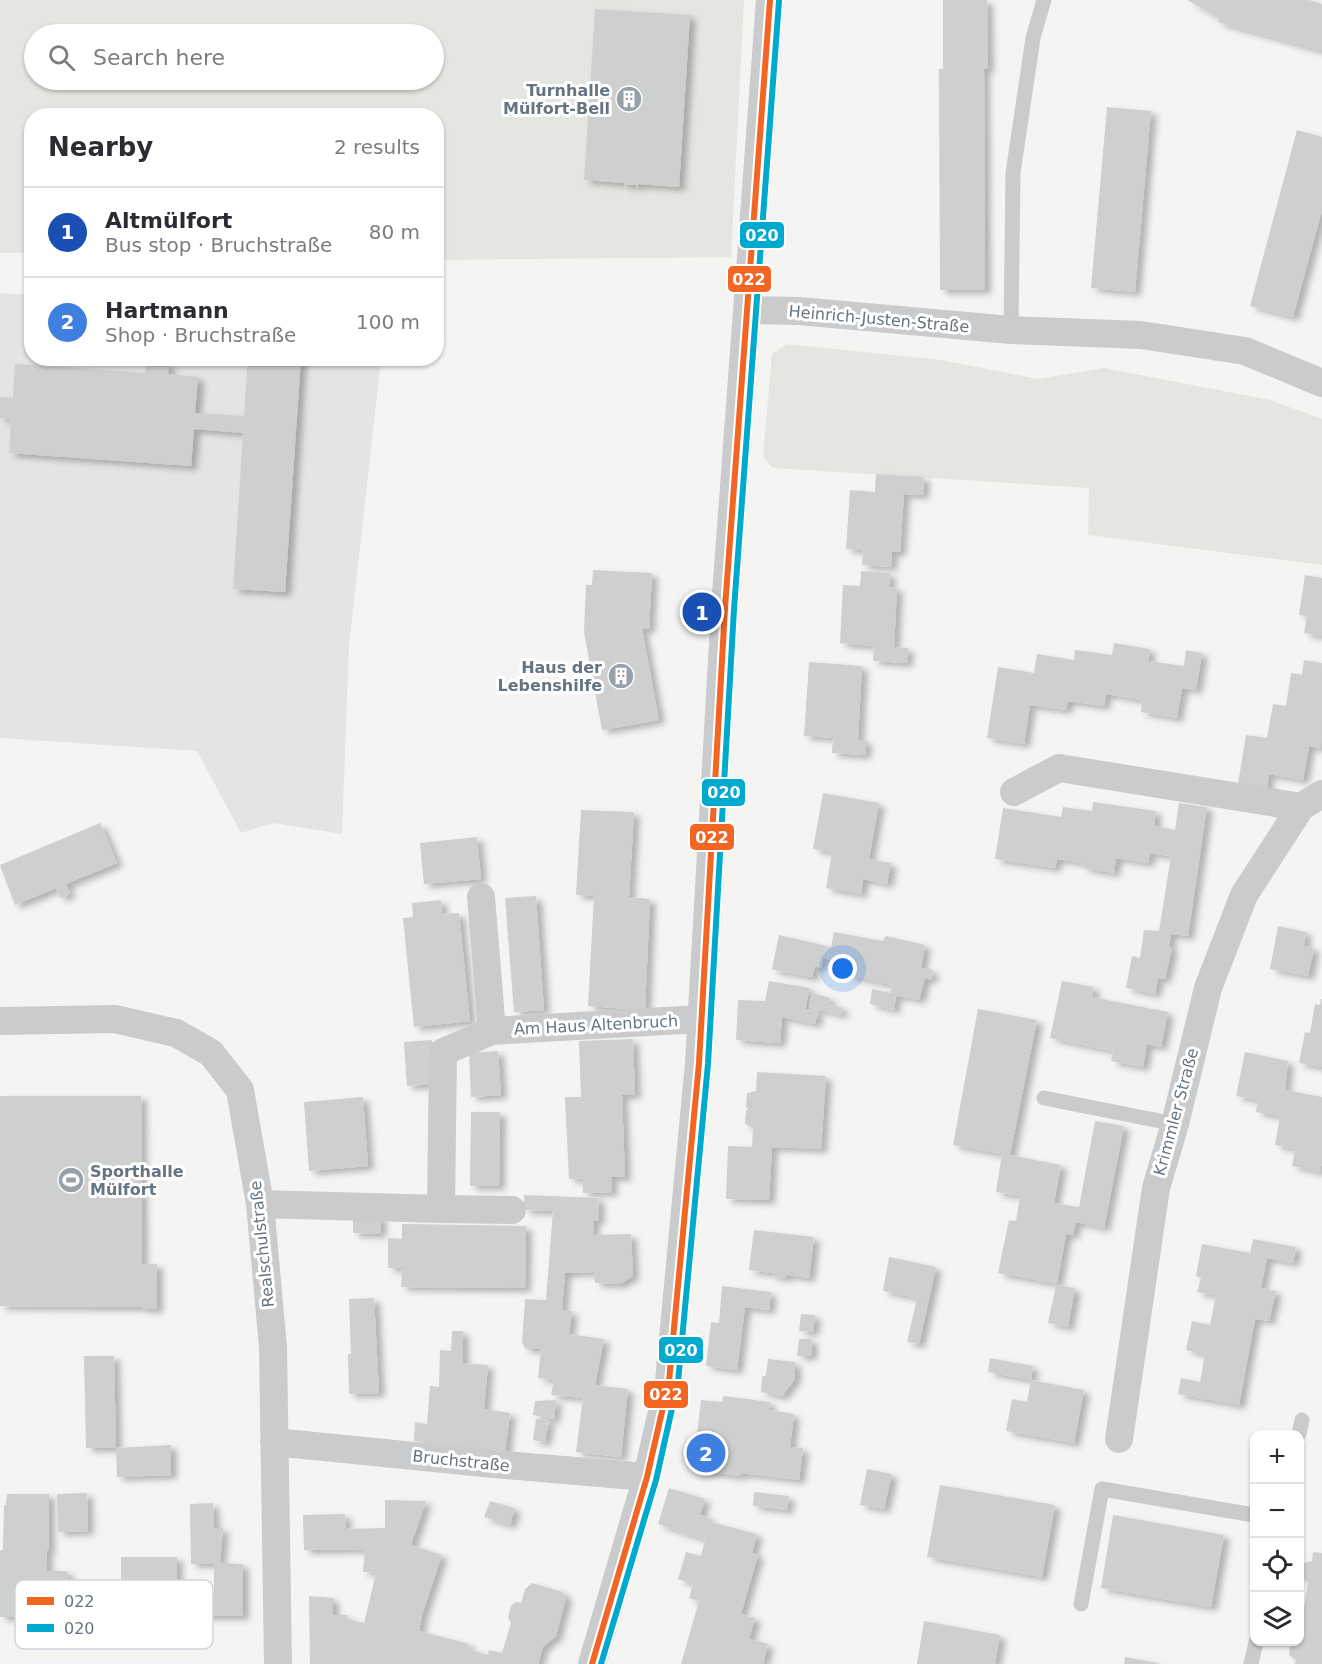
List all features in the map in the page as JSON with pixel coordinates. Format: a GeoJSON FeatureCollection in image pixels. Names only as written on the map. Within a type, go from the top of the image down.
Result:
{"type":"FeatureCollection","features":[{"type":"Feature","properties":{"kind":"street"},"geometry":{"type":"LineString","coordinates":[[592,1664],[647,1477],[669,1381],[699,1063],[725,608],[770,0]]}},
{"type":"Feature","properties":{"kind":"street","name":"Heinrich-Justen-Straße"},"geometry":{"type":"LineString","coordinates":[[747,310],[799,311],[1011,330],[1141,335],[1245,351],[1322,383]]}},
{"type":"Feature","properties":{"kind":"street","name":"Krimmler Straße"},"geometry":{"type":"LineString","coordinates":[[1014,792],[1059,768],[1312,801],[1244,895],[1208,988],[1175,1124],[1156,1188],[1119,1439]]}},
{"type":"Feature","properties":{"kind":"street","name":"Am Haus Altenbruch"},"geometry":{"type":"LineString","coordinates":[[481,897],[492,1030]]}},
{"type":"Feature","properties":{"kind":"street","name":"Realschulstraße"},"geometry":{"type":"LineString","coordinates":[[0,1021],[115,1019],[176,1033],[211,1053],[240,1090],[260,1204],[273,1347],[278,1664]]}},
{"type":"Feature","properties":{"kind":"street","name":"Am Haus Altenbruch"},"geometry":{"type":"LineString","coordinates":[[441,1209],[443,1052],[492,1030],[700,1019]]}},
{"type":"Feature","properties":{"kind":"street"},"geometry":{"type":"LineString","coordinates":[[260,1204],[512,1210]]}},
{"type":"Feature","properties":{"kind":"street","name":"Bruchstraße"},"geometry":{"type":"LineString","coordinates":[[274,1442],[647,1477]]}},
{"type":"Feature","properties":{"kind":"lane"},"geometry":{"type":"LineString","coordinates":[[1011,330],[1013,173],[1033,38],[1044,0]]}},
{"type":"Feature","properties":{"kind":"lane"},"geometry":{"type":"LineString","coordinates":[[1044,1098],[1175,1124]]}},
{"type":"Feature","properties":{"kind":"lane"},"geometry":{"type":"LineString","coordinates":[[1081,1604],[1102,1490],[1250,1514]]}},
{"type":"Feature","properties":{"kind":"lane"},"geometry":{"type":"LineString","coordinates":[[1251,1664],[1255,1646]]}},
{"type":"Feature","properties":{"kind":"shaded area"},"geometry":{"type":"Polygon","coordinates":[[[0,0],[744,0],[731,257],[444,260],[444,108],[24,108],[24,253],[0,253],[0,0]]]}},
{"type":"Feature","properties":{"kind":"shaded area"},"geometry":{"type":"Polygon","coordinates":[[[0,293],[24,295],[24,366],[380,366],[349,645],[342,834],[273,823],[241,833],[197,751],[0,738],[0,293]]]}},
{"type":"Feature","properties":{"kind":"shaded area"},"geometry":{"type":"Polygon","coordinates":[[[787,344],[941,360],[1038,379],[1104,368],[1270,400],[1322,419],[1322,565],[1088,535],[1089,488],[773,468],[763,457],[772,354],[787,344]]]}},
{"type":"Feature","properties":{"kind":"building"},"geometry":{"type":"Polygon","coordinates":[[[943,0],[987,0],[988,69],[984,69],[985,290],[940,290],[939,69],[943,69],[943,0]]]}},
{"type":"Feature","properties":{"kind":"building"},"geometry":{"type":"Polygon","coordinates":[[[1187,0],[1309,0],[1322,4],[1322,51],[1218,22],[1219,18],[1187,0]]]}},
{"type":"Feature","properties":{"kind":"building","name":"Turnhalle Mülfort-Bell"},"geometry":{"type":"Polygon","coordinates":[[[595,9],[690,15],[679,187],[638,184],[638,191],[636,185],[626,185],[624,190],[624,183],[584,180],[595,9]]]}},
{"type":"Feature","properties":{"kind":"building"},"geometry":{"type":"Polygon","coordinates":[[[1107,107],[1151,111],[1135,292],[1091,288],[1107,107]]]}},
{"type":"Feature","properties":{"kind":"building"},"geometry":{"type":"Polygon","coordinates":[[[1297,130],[1322,137],[1322,210],[1293,317],[1250,306],[1297,130]]]}},
{"type":"Feature","properties":{"kind":"building"},"geometry":{"type":"Polygon","coordinates":[[[15,364],[145,373],[146,366],[169,366],[168,374],[198,377],[195,413],[244,416],[247,366],[300,366],[285,592],[233,589],[243,433],[194,429],[191,466],[9,453],[11,419],[0,418],[0,397],[13,398],[15,364]]]}},
{"type":"Feature","properties":{"kind":"building"},"geometry":{"type":"Polygon","coordinates":[[[876,474],[924,477],[923,495],[904,494],[900,552],[892,552],[891,567],[862,565],[863,550],[846,549],[850,490],[875,492],[876,474]]]}},
{"type":"Feature","properties":{"kind":"building","name":"Haus der Lebenshilfe"},"geometry":{"type":"Polygon","coordinates":[[[593,570],[652,573],[649,629],[642,629],[659,720],[602,730],[584,632],[586,585],[592,585],[593,570]]]}},
{"type":"Feature","properties":{"kind":"building"},"geometry":{"type":"Polygon","coordinates":[[[861,571],[890,573],[889,587],[897,588],[894,647],[908,648],[907,663],[873,661],[874,646],[840,643],[843,585],[860,586],[861,571]]]}},
{"type":"Feature","properties":{"kind":"building"},"geometry":{"type":"Polygon","coordinates":[[[1305,575],[1322,578],[1322,636],[1304,633],[1307,616],[1299,615],[1305,575]]]}},
{"type":"Feature","properties":{"kind":"building"},"geometry":{"type":"Polygon","coordinates":[[[1114,643],[1150,649],[1148,661],[1184,666],[1186,650],[1202,653],[1196,690],[1182,688],[1177,718],[1141,712],[1142,700],[1106,694],[1104,706],[1068,701],[1066,710],[1030,705],[1024,744],[987,738],[998,667],[1034,673],[1037,654],[1074,660],[1075,650],[1112,655],[1114,643]]]}},
{"type":"Feature","properties":{"kind":"building"},"geometry":{"type":"Polygon","coordinates":[[[1304,660],[1322,663],[1321,748],[1309,746],[1303,780],[1269,774],[1267,789],[1238,784],[1246,735],[1267,738],[1273,704],[1286,706],[1291,673],[1302,675],[1304,660]]]}},
{"type":"Feature","properties":{"kind":"building"},"geometry":{"type":"Polygon","coordinates":[[[809,662],[862,666],[858,740],[866,740],[865,755],[832,753],[833,738],[804,736],[809,662]]]}},
{"type":"Feature","properties":{"kind":"building"},"geometry":{"type":"Polygon","coordinates":[[[823,793],[879,803],[869,859],[891,863],[887,884],[863,879],[861,894],[826,888],[832,852],[813,849],[823,793]]]}},
{"type":"Feature","properties":{"kind":"building"},"geometry":{"type":"Polygon","coordinates":[[[1093,802],[1156,811],[1154,826],[1175,830],[1179,803],[1207,807],[1188,936],[1171,934],[1169,947],[1172,948],[1165,979],[1158,978],[1155,994],[1126,988],[1132,956],[1140,958],[1144,930],[1159,931],[1171,856],[1150,853],[1148,863],[1116,858],[1114,873],[1083,868],[1084,863],[1057,859],[1055,868],[995,859],[1003,808],[1061,817],[1063,807],[1092,811],[1093,802]]]}},
{"type":"Feature","properties":{"kind":"building"},"geometry":{"type":"Polygon","coordinates":[[[581,810],[634,812],[629,897],[650,899],[645,1010],[588,1006],[594,896],[576,895],[581,810]]]}},
{"type":"Feature","properties":{"kind":"building"},"geometry":{"type":"Polygon","coordinates":[[[100,823],[117,863],[66,884],[70,894],[60,898],[56,888],[15,905],[0,865],[100,823]]]}},
{"type":"Feature","properties":{"kind":"building"},"geometry":{"type":"Polygon","coordinates":[[[477,837],[481,879],[424,884],[420,843],[477,837]]]}},
{"type":"Feature","properties":{"kind":"building"},"geometry":{"type":"Polygon","coordinates":[[[536,896],[544,1010],[514,1012],[505,898],[536,896]]]}},
{"type":"Feature","properties":{"kind":"building"},"geometry":{"type":"Polygon","coordinates":[[[441,900],[442,914],[459,913],[470,1021],[414,1027],[403,918],[413,917],[412,903],[441,900]]]}},
{"type":"Feature","properties":{"kind":"building"},"geometry":{"type":"Polygon","coordinates":[[[1278,926],[1306,932],[1304,946],[1314,948],[1308,976],[1270,969],[1278,926]]]}},
{"type":"Feature","properties":{"kind":"building"},"geometry":{"type":"Polygon","coordinates":[[[834,932],[883,941],[886,936],[925,945],[921,968],[933,970],[931,980],[925,978],[919,1000],[896,995],[894,1010],[870,1004],[872,989],[890,993],[892,985],[847,975],[850,964],[823,958],[821,968],[815,966],[812,977],[773,970],[779,935],[831,947],[834,932]]]}},
{"type":"Feature","properties":{"kind":"building"},"geometry":{"type":"Polygon","coordinates":[[[769,981],[810,988],[805,1009],[818,1011],[815,1024],[782,1017],[780,1043],[736,1040],[738,1000],[765,1001],[769,981]]]}},
{"type":"Feature","properties":{"kind":"building"},"geometry":{"type":"Polygon","coordinates":[[[1062,981],[1094,987],[1092,997],[1168,1012],[1161,1047],[1147,1044],[1143,1067],[1111,1061],[1113,1051],[1050,1038],[1062,981]]]}},
{"type":"Feature","properties":{"kind":"building"},"geometry":{"type":"Polygon","coordinates":[[[812,993],[830,998],[829,1004],[843,1008],[841,1015],[809,1007],[812,993]]]}},
{"type":"Feature","properties":{"kind":"building"},"geometry":{"type":"Polygon","coordinates":[[[1321,999],[1322,1067],[1299,1063],[1305,1032],[1310,1033],[1315,1004],[1320,1005],[1321,999]]]}},
{"type":"Feature","properties":{"kind":"building"},"geometry":{"type":"Polygon","coordinates":[[[978,1009],[1037,1020],[1010,1155],[1061,1165],[1054,1203],[1079,1207],[1095,1121],[1124,1126],[1104,1228],[1076,1222],[1073,1235],[1066,1234],[1057,1284],[998,1273],[1009,1220],[1016,1221],[1020,1196],[996,1192],[1002,1154],[953,1145],[978,1009]]]}},
{"type":"Feature","properties":{"kind":"building"},"geometry":{"type":"Polygon","coordinates":[[[633,1039],[635,1095],[622,1095],[625,1177],[611,1177],[612,1192],[583,1193],[582,1178],[569,1179],[565,1097],[581,1097],[579,1041],[633,1039]]]}},
{"type":"Feature","properties":{"kind":"building"},"geometry":{"type":"Polygon","coordinates":[[[432,1040],[435,1084],[407,1086],[404,1042],[432,1040]]]}},
{"type":"Feature","properties":{"kind":"building"},"geometry":{"type":"Polygon","coordinates":[[[498,1051],[501,1095],[471,1097],[469,1053],[498,1051]]]}},
{"type":"Feature","properties":{"kind":"building"},"geometry":{"type":"Polygon","coordinates":[[[1245,1052],[1288,1061],[1285,1090],[1322,1097],[1320,1172],[1292,1166],[1295,1149],[1275,1145],[1280,1116],[1256,1112],[1258,1100],[1236,1096],[1245,1052]]]}},
{"type":"Feature","properties":{"kind":"building"},"geometry":{"type":"Polygon","coordinates":[[[757,1072],[826,1076],[821,1149],[772,1147],[769,1200],[726,1199],[728,1146],[752,1147],[753,1128],[745,1124],[748,1109],[746,1107],[747,1093],[756,1091],[757,1072]]]}},
{"type":"Feature","properties":{"kind":"building","name":"Sporthalle Mülfort"},"geometry":{"type":"Polygon","coordinates":[[[0,1096],[141,1096],[142,1264],[157,1264],[157,1309],[0,1306],[0,1096]]]}},
{"type":"Feature","properties":{"kind":"building"},"geometry":{"type":"Polygon","coordinates":[[[363,1097],[368,1166],[309,1171],[304,1102],[363,1097]]]}},
{"type":"Feature","properties":{"kind":"building"},"geometry":{"type":"Polygon","coordinates":[[[471,1112],[500,1112],[499,1186],[470,1186],[471,1112]]]}},
{"type":"Feature","properties":{"kind":"building"},"geometry":{"type":"Polygon","coordinates":[[[524,1195],[598,1198],[599,1220],[593,1221],[594,1235],[631,1234],[633,1276],[620,1284],[595,1283],[594,1272],[565,1273],[562,1310],[572,1311],[569,1334],[604,1339],[595,1385],[628,1389],[621,1457],[576,1452],[583,1398],[551,1395],[554,1380],[538,1378],[541,1349],[526,1349],[522,1343],[525,1299],[546,1300],[553,1211],[524,1210],[524,1195]]]}},
{"type":"Feature","properties":{"kind":"building"},"geometry":{"type":"Polygon","coordinates":[[[353,1215],[381,1216],[380,1234],[353,1233],[353,1215]]]}},
{"type":"Feature","properties":{"kind":"building"},"geometry":{"type":"Polygon","coordinates":[[[402,1224],[526,1226],[525,1288],[401,1287],[402,1268],[388,1268],[388,1238],[402,1239],[402,1224]]]}},
{"type":"Feature","properties":{"kind":"building"},"geometry":{"type":"Polygon","coordinates":[[[754,1230],[814,1237],[809,1278],[786,1275],[786,1278],[772,1276],[772,1273],[749,1270],[754,1230]]]}},
{"type":"Feature","properties":{"kind":"building"},"geometry":{"type":"Polygon","coordinates":[[[1253,1239],[1296,1247],[1293,1263],[1267,1258],[1261,1288],[1276,1291],[1269,1321],[1255,1319],[1239,1405],[1178,1394],[1181,1378],[1200,1382],[1205,1354],[1186,1350],[1192,1321],[1210,1325],[1216,1295],[1197,1292],[1201,1278],[1196,1276],[1202,1244],[1250,1253],[1253,1239]]]}},
{"type":"Feature","properties":{"kind":"building"},"geometry":{"type":"Polygon","coordinates":[[[889,1257],[936,1267],[919,1344],[907,1342],[917,1298],[883,1291],[889,1257]]]}},
{"type":"Feature","properties":{"kind":"building"},"geometry":{"type":"Polygon","coordinates":[[[1056,1285],[1075,1288],[1068,1327],[1048,1323],[1056,1285]]]}},
{"type":"Feature","properties":{"kind":"building"},"geometry":{"type":"Polygon","coordinates":[[[722,1286],[771,1292],[769,1310],[745,1307],[737,1370],[706,1366],[711,1322],[719,1323],[722,1286]]]}},
{"type":"Feature","properties":{"kind":"building"},"geometry":{"type":"Polygon","coordinates":[[[374,1298],[379,1393],[349,1394],[348,1354],[351,1354],[349,1299],[374,1298]]]}},
{"type":"Feature","properties":{"kind":"building"},"geometry":{"type":"Polygon","coordinates":[[[801,1314],[815,1315],[813,1332],[799,1331],[801,1314]]]}},
{"type":"Feature","properties":{"kind":"building"},"geometry":{"type":"Polygon","coordinates":[[[452,1331],[463,1331],[463,1363],[488,1365],[484,1409],[510,1413],[505,1453],[414,1441],[415,1422],[427,1424],[430,1386],[439,1387],[440,1350],[451,1351],[452,1331]]]}},
{"type":"Feature","properties":{"kind":"building"},"geometry":{"type":"Polygon","coordinates":[[[799,1339],[812,1339],[811,1356],[797,1356],[799,1339]]]}},
{"type":"Feature","properties":{"kind":"building"},"geometry":{"type":"Polygon","coordinates":[[[84,1356],[114,1356],[116,1448],[86,1448],[84,1356]]]}},
{"type":"Feature","properties":{"kind":"building"},"geometry":{"type":"Polygon","coordinates":[[[990,1358],[1033,1366],[1031,1380],[988,1372],[990,1358]]]}},
{"type":"Feature","properties":{"kind":"building"},"geometry":{"type":"Polygon","coordinates":[[[768,1359],[795,1362],[795,1379],[782,1396],[761,1392],[762,1377],[766,1375],[768,1359]]]}},
{"type":"Feature","properties":{"kind":"building"},"geometry":{"type":"Polygon","coordinates":[[[1031,1380],[1084,1390],[1074,1443],[1006,1431],[1012,1399],[1027,1402],[1031,1380]]]}},
{"type":"Feature","properties":{"kind":"building"},"geometry":{"type":"Polygon","coordinates":[[[723,1396],[770,1402],[769,1410],[794,1414],[790,1447],[803,1448],[799,1480],[693,1470],[701,1400],[722,1402],[723,1396]]]}},
{"type":"Feature","properties":{"kind":"building"},"geometry":{"type":"Polygon","coordinates":[[[556,1400],[554,1419],[533,1415],[535,1401],[556,1400]]]}},
{"type":"Feature","properties":{"kind":"building"},"geometry":{"type":"Polygon","coordinates":[[[536,1419],[549,1420],[545,1442],[533,1440],[536,1419]]]}},
{"type":"Feature","properties":{"kind":"building"},"geometry":{"type":"Polygon","coordinates":[[[171,1445],[171,1475],[117,1477],[116,1448],[171,1445]]]}},
{"type":"Feature","properties":{"kind":"building"},"geometry":{"type":"Polygon","coordinates":[[[867,1469],[892,1474],[884,1509],[860,1505],[867,1469]]]}},
{"type":"Feature","properties":{"kind":"building"},"geometry":{"type":"Polygon","coordinates":[[[940,1485],[1055,1505],[1042,1577],[927,1557],[940,1485]]]}},
{"type":"Feature","properties":{"kind":"building"},"geometry":{"type":"Polygon","coordinates":[[[669,1488],[705,1499],[700,1515],[708,1517],[710,1522],[757,1534],[752,1553],[758,1555],[741,1614],[755,1618],[749,1639],[768,1644],[763,1664],[681,1664],[699,1601],[689,1598],[693,1584],[678,1579],[686,1552],[701,1556],[705,1540],[658,1524],[669,1488]]]}},
{"type":"Feature","properties":{"kind":"building"},"geometry":{"type":"Polygon","coordinates":[[[754,1492],[789,1496],[787,1510],[753,1506],[754,1492]]]}},
{"type":"Feature","properties":{"kind":"building"},"geometry":{"type":"Polygon","coordinates":[[[87,1493],[88,1531],[58,1532],[57,1494],[87,1493]]]}},
{"type":"Feature","properties":{"kind":"building"},"geometry":{"type":"Polygon","coordinates":[[[7,1494],[49,1494],[47,1571],[66,1571],[68,1573],[68,1580],[15,1580],[15,1617],[0,1617],[0,1551],[3,1549],[4,1505],[6,1505],[7,1494]]]}},
{"type":"Feature","properties":{"kind":"building"},"geometry":{"type":"Polygon","coordinates":[[[385,1500],[426,1501],[411,1545],[442,1555],[419,1631],[469,1644],[468,1649],[488,1655],[489,1650],[502,1653],[511,1623],[508,1618],[511,1606],[516,1602],[521,1603],[525,1589],[532,1583],[563,1592],[566,1598],[556,1636],[543,1647],[538,1664],[310,1664],[309,1596],[333,1598],[333,1615],[347,1615],[347,1619],[364,1623],[376,1573],[363,1572],[365,1549],[304,1550],[303,1515],[345,1514],[346,1529],[385,1528],[385,1500]]]}},
{"type":"Feature","properties":{"kind":"building"},"geometry":{"type":"Polygon","coordinates":[[[490,1501],[515,1508],[510,1525],[484,1517],[490,1501]]]}},
{"type":"Feature","properties":{"kind":"building"},"geometry":{"type":"Polygon","coordinates":[[[213,1503],[214,1528],[223,1528],[220,1563],[243,1564],[243,1616],[213,1616],[214,1563],[191,1564],[190,1504],[213,1503]]]}},
{"type":"Feature","properties":{"kind":"building"},"geometry":{"type":"Polygon","coordinates":[[[1113,1515],[1224,1535],[1211,1607],[1101,1588],[1113,1515]]]}},
{"type":"Feature","properties":{"kind":"building"},"geometry":{"type":"Polygon","coordinates":[[[1313,1552],[1322,1553],[1322,1664],[1295,1664],[1296,1660],[1289,1655],[1290,1646],[1304,1646],[1304,1609],[1308,1582],[1304,1579],[1304,1563],[1312,1561],[1313,1552]]]}},
{"type":"Feature","properties":{"kind":"building"},"geometry":{"type":"Polygon","coordinates":[[[121,1557],[177,1557],[177,1580],[121,1580],[121,1557]]]}},
{"type":"Feature","properties":{"kind":"building"},"geometry":{"type":"Polygon","coordinates":[[[924,1621],[1000,1635],[995,1664],[917,1664],[924,1621]]]}},
{"type":"Feature","properties":{"kind":"building"},"geometry":{"type":"Polygon","coordinates":[[[1125,1657],[1158,1663],[1124,1664],[1125,1657]]]}},
{"type":"Feature","properties":{"kind":"transit line","name":"022"},"geometry":{"type":"LineString","coordinates":[[592,1664],[647,1477],[669,1381],[699,1063],[725,608],[770,0]]}},
{"type":"Feature","properties":{"kind":"transit line","name":"020"},"geometry":{"type":"LineString","coordinates":[[601,1664],[656,1480],[678,1382],[708,1064],[734,609],[779,1]]}},
{"type":"Feature","properties":{"kind":"place","name":"Turnhalle Mülfort-Bell"},"geometry":{"type":"Point","coordinates":[629,99]}},
{"type":"Feature","properties":{"kind":"place","name":"Altmülfort"},"geometry":{"type":"Point","coordinates":[702,612]}},
{"type":"Feature","properties":{"kind":"place","name":"Haus der Lebenshilfe"},"geometry":{"type":"Point","coordinates":[621,676]}},
{"type":"Feature","properties":{"kind":"place","name":"Sporthalle Mülfort"},"geometry":{"type":"Point","coordinates":[71,1180]}},
{"type":"Feature","properties":{"kind":"place","name":"Hartmann"},"geometry":{"type":"Point","coordinates":[706,1453]}}]}
